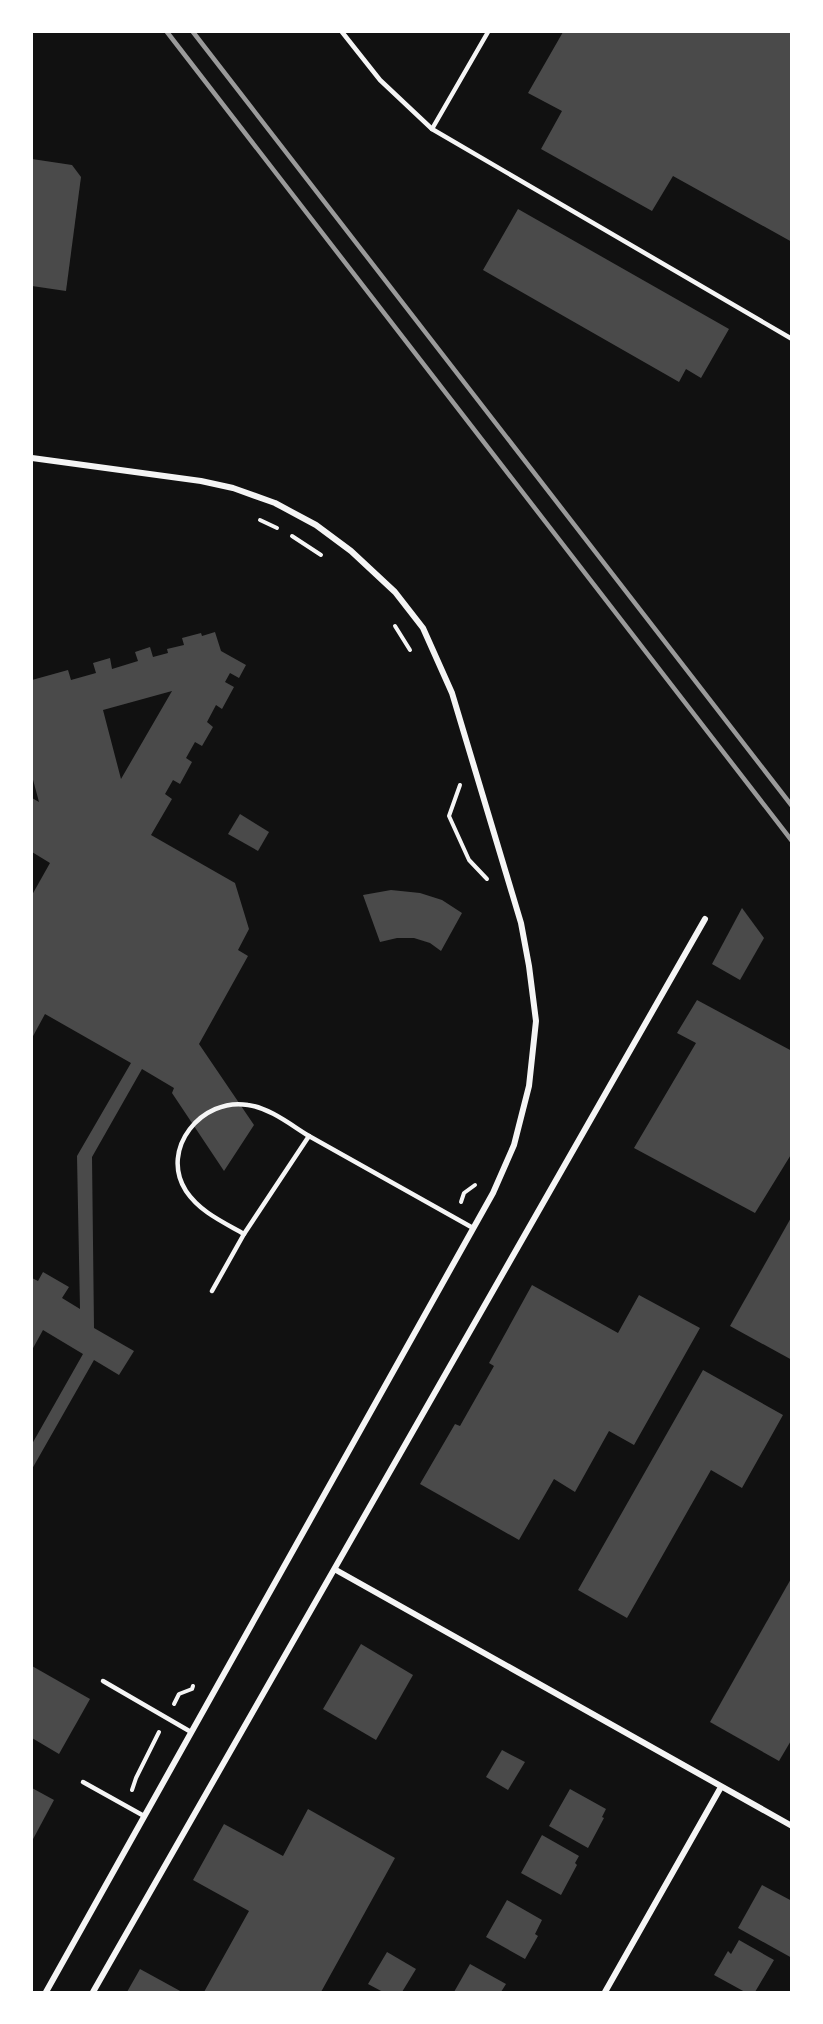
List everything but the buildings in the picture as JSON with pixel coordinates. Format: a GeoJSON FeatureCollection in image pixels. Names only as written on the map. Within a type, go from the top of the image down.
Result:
{"type":"FeatureCollection","features":[{"type":"Feature","properties":{"kind":"street"},"geometry":{"type":"LineString","coordinates":[[32,458],[201,481],[233,488],[275,503],[316,525],[351,551],[395,592],[423,628],[452,693],[521,923],[536,1021],[529,1086],[514,1145],[493,1193],[46,1992]]}},
{"type":"Feature","properties":{"kind":"street"},"geometry":{"type":"LineString","coordinates":[[93,1992],[336,1570],[705,919]]}},
{"type":"Feature","properties":{"kind":"street"},"geometry":{"type":"LineString","coordinates":[[336,1570],[792,1826]]}},
{"type":"Feature","properties":{"kind":"street"},"geometry":{"type":"LineString","coordinates":[[605,1992],[721,1787]]}},
{"type":"Feature","properties":{"kind":"lane"},"geometry":{"type":"LineString","coordinates":[[342,32],[381,80],[432,129],[792,339]]}},
{"type":"Feature","properties":{"kind":"lane"},"geometry":{"type":"LineString","coordinates":[[432,129],[488,32]]}},
{"type":"Feature","properties":{"kind":"lane"},"geometry":{"type":"LineString","coordinates":[[244,1234],[205,1211],[186,1191],[179,1173],[177,1156],[183,1136],[207,1112],[226,1106],[248,1105],[266,1111],[473,1228]]}},
{"type":"Feature","properties":{"kind":"lane"},"geometry":{"type":"LineString","coordinates":[[212,1291],[244,1234],[309,1136]]}},
{"type":"Feature","properties":{"kind":"lane"},"geometry":{"type":"LineString","coordinates":[[103,1681],[191,1732]]}},
{"type":"Feature","properties":{"kind":"lane"},"geometry":{"type":"LineString","coordinates":[[83,1782],[144,1816]]}},
{"type":"Feature","properties":{"kind":"railway"},"geometry":{"type":"LineString","coordinates":[[167,32],[792,841]]}},
{"type":"Feature","properties":{"kind":"railway"},"geometry":{"type":"LineString","coordinates":[[193,32],[792,806]]}}]}
